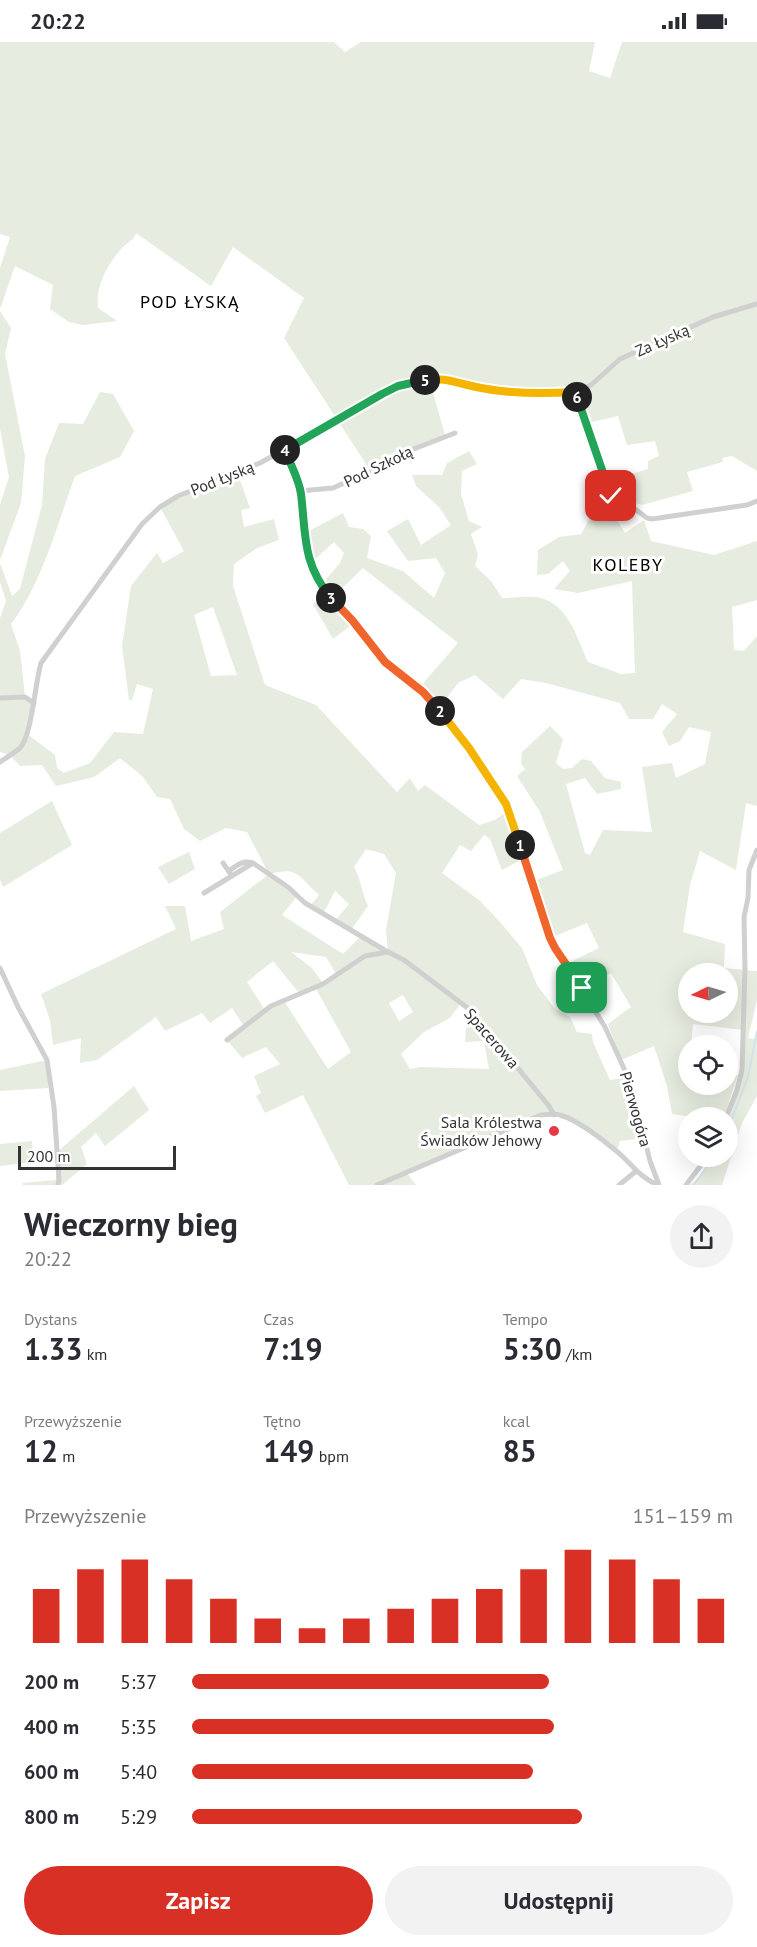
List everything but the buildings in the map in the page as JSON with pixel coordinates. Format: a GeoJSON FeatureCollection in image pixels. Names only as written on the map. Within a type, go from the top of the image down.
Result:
{"type":"FeatureCollection","features":[{"type":"Feature","properties":{"kind":"street","name":"Za Łyską"},"geometry":{"type":"LineString","coordinates":[[575,392],[591,385],[620,359],[713,318],[757,304]]}},
{"type":"Feature","properties":{"kind":"street","name":"Pod Łyską"},"geometry":{"type":"LineString","coordinates":[[0,762],[21,746],[34,703],[41,663],[142,524],[160,507],[178,496],[261,463],[398,386],[441,378],[476,387],[520,393],[575,392]]}},
{"type":"Feature","properties":{"kind":"street"},"geometry":{"type":"LineString","coordinates":[[575,392],[616,514],[635,509],[652,519],[747,505],[757,501]]}},
{"type":"Feature","properties":{"kind":"street","name":"Pod Szkołą"},"geometry":{"type":"LineString","coordinates":[[300,491],[333,488],[375,469],[400,454],[454,433]]}},
{"type":"Feature","properties":{"kind":"street","name":"Pierwogóra"},"geometry":{"type":"LineString","coordinates":[[285,450],[300,491],[306,550],[328,595],[352,620],[385,662],[423,692],[439,709],[469,748],[506,804],[555,948],[600,1019],[632,1084],[658,1185]]}},
{"type":"Feature","properties":{"kind":"street"},"geometry":{"type":"LineString","coordinates":[[0,698],[25,697],[34,703]]}},
{"type":"Feature","properties":{"kind":"street"},"geometry":{"type":"LineString","coordinates":[[730,1107],[742,1070],[744,917],[748,898],[748,870],[757,850]]}},
{"type":"Feature","properties":{"kind":"street"},"geometry":{"type":"LineString","coordinates":[[229,871],[247,861],[253,863]]}},
{"type":"Feature","properties":{"kind":"street"},"geometry":{"type":"LineString","coordinates":[[223,863],[233,877]]}},
{"type":"Feature","properties":{"kind":"street"},"geometry":{"type":"LineString","coordinates":[[204,893],[253,863]]}},
{"type":"Feature","properties":{"kind":"street","name":"Spacerowa"},"geometry":{"type":"LineString","coordinates":[[253,863],[288,887],[305,903],[404,960],[468,1009],[554,1115]]}},
{"type":"Feature","properties":{"kind":"street"},"geometry":{"type":"LineString","coordinates":[[227,1040],[271,1006],[323,984],[365,956],[388,952]]}},
{"type":"Feature","properties":{"kind":"street"},"geometry":{"type":"LineString","coordinates":[[0,968],[47,1060],[54,1107],[58,1185]]}},
{"type":"Feature","properties":{"kind":"street"},"geometry":{"type":"LineString","coordinates":[[377,1185],[541,1115],[558,1114],[587,1130],[617,1151],[635,1172],[658,1185]]}},
{"type":"Feature","properties":{"kind":"street"},"geometry":{"type":"LineString","coordinates":[[686,1185],[700,1167]]}},
{"type":"Feature","properties":{"kind":"street"},"geometry":{"type":"LineString","coordinates":[[619,1185],[635,1172]]}},
{"type":"Feature","properties":{"kind":"shaded area"},"geometry":{"type":"Polygon","coordinates":[[[0,42],[334,42],[345,52],[361,42],[595,42],[589,71],[610,78],[622,42],[757,42],[757,471],[732,456],[722,458],[723,462],[687,472],[693,491],[642,505],[635,503],[628,475],[648,469],[648,461],[659,456],[655,441],[627,445],[618,416],[587,423],[575,392],[520,392],[441,378],[430,382],[445,435],[460,431],[401,454],[370,470],[284,338],[304,298],[233,247],[211,286],[136,233],[112,260],[99,291],[98,308],[117,321],[82,325],[69,322],[50,309],[53,285],[15,266],[0,309],[0,268],[10,237],[0,234],[0,42]]]}},
{"type":"Feature","properties":{"kind":"shaded area"},"geometry":{"type":"Polygon","coordinates":[[[0,311],[11,328],[5,354],[25,456],[21,503],[0,560],[0,505],[9,477],[0,429],[0,311]]]}},
{"type":"Feature","properties":{"kind":"shaded area"},"geometry":{"type":"Polygon","coordinates":[[[100,392],[113,394],[134,431],[120,457],[75,476],[40,573],[11,624],[20,651],[25,696],[34,703],[26,733],[55,755],[57,768],[64,773],[90,763],[114,732],[143,734],[153,689],[137,684],[132,700],[129,700],[122,646],[131,586],[157,553],[163,563],[184,551],[160,507],[237,472],[250,508],[241,510],[244,527],[274,519],[279,540],[257,548],[234,564],[233,586],[265,685],[316,705],[397,792],[410,778],[418,791],[425,785],[479,825],[495,820],[507,811],[525,858],[502,870],[490,839],[484,835],[471,851],[460,845],[442,873],[479,900],[522,948],[537,985],[555,1009],[570,1017],[577,1032],[592,1034],[593,1042],[610,1080],[628,1077],[645,1138],[620,1141],[617,1151],[559,1114],[541,1115],[407,1173],[416,1185],[349,1185],[303,1095],[265,1113],[256,1096],[261,1093],[254,1076],[280,1064],[266,1047],[242,1058],[227,1040],[244,1026],[232,1008],[210,1023],[202,1013],[165,1031],[156,1017],[97,1060],[80,1063],[81,1038],[53,1045],[50,1020],[41,994],[176,929],[165,906],[185,906],[191,941],[224,929],[220,912],[269,874],[247,832],[226,828],[200,841],[184,829],[170,799],[157,797],[143,777],[120,758],[94,777],[56,786],[42,765],[20,766],[10,755],[0,752],[0,618],[6,601],[0,582],[0,563],[12,596],[20,589],[42,505],[45,459],[59,423],[83,424],[100,392]],[[213,607],[194,615],[211,676],[237,675],[213,607]],[[366,849],[354,867],[368,906],[351,930],[335,921],[349,904],[335,891],[323,914],[310,906],[319,895],[302,878],[287,871],[270,874],[297,896],[282,915],[343,954],[361,936],[388,952],[386,930],[396,873],[384,854],[366,849]],[[291,952],[312,968],[323,983],[337,975],[326,957],[291,952]],[[273,961],[247,982],[265,1010],[284,1001],[328,1069],[351,1052],[315,987],[300,994],[273,961]],[[403,995],[389,1003],[399,1021],[413,1012],[403,995]],[[461,1003],[450,1018],[424,1032],[401,1054],[410,1069],[421,1067],[489,1069],[484,1041],[465,1042],[468,1009],[461,1003]]]}},
{"type":"Feature","properties":{"kind":"shaded area"},"geometry":{"type":"Polygon","coordinates":[[[469,451],[477,464],[462,471],[461,494],[469,521],[482,527],[471,534],[478,554],[475,566],[491,581],[502,598],[536,597],[551,602],[559,608],[571,624],[588,662],[621,674],[635,673],[632,581],[578,593],[554,589],[570,571],[563,561],[548,574],[537,575],[538,550],[559,537],[581,534],[593,512],[604,477],[617,520],[625,533],[644,520],[651,541],[714,555],[757,541],[757,600],[732,607],[734,650],[744,651],[757,636],[757,806],[746,803],[736,870],[700,851],[690,885],[683,932],[725,944],[724,963],[678,963],[678,1023],[738,1023],[738,969],[757,971],[757,1000],[748,1038],[754,1039],[757,1030],[757,1096],[738,1135],[738,1107],[733,1107],[738,1095],[743,1030],[693,1024],[692,1035],[678,1035],[678,1095],[731,1095],[727,1107],[678,1107],[678,1115],[672,1114],[667,1086],[654,1046],[621,1060],[608,1024],[631,1007],[611,973],[581,986],[566,964],[599,948],[587,923],[550,938],[534,881],[563,870],[540,812],[517,776],[525,769],[521,764],[522,752],[550,726],[563,739],[556,763],[563,769],[572,768],[582,759],[591,761],[605,778],[621,782],[621,789],[597,794],[585,778],[566,784],[585,853],[590,855],[603,830],[652,832],[642,767],[672,763],[676,778],[705,764],[711,732],[689,727],[680,741],[669,746],[662,732],[677,714],[662,704],[653,719],[629,719],[620,703],[546,683],[521,679],[503,699],[475,675],[458,683],[440,707],[420,687],[458,643],[363,568],[334,596],[323,583],[340,563],[344,553],[334,542],[313,561],[305,533],[343,513],[349,527],[363,529],[371,536],[367,558],[403,571],[434,598],[445,573],[436,558],[408,561],[387,531],[408,519],[421,545],[451,525],[439,507],[416,486],[412,475],[442,475],[447,463],[469,451]]]}},
{"type":"Feature","properties":{"kind":"shaded area"},"geometry":{"type":"Polygon","coordinates":[[[326,596],[353,624],[333,639],[313,604],[326,596]]]}},
{"type":"Feature","properties":{"kind":"shaded area"},"geometry":{"type":"Polygon","coordinates":[[[52,801],[72,845],[3,887],[0,880],[0,833],[52,801]]]}},
{"type":"Feature","properties":{"kind":"shaded area"},"geometry":{"type":"Polygon","coordinates":[[[189,852],[195,869],[169,884],[158,867],[189,852]]]}},
{"type":"Feature","properties":{"kind":"shaded area"},"geometry":{"type":"Polygon","coordinates":[[[47,1060],[50,1075],[48,1088],[0,1091],[0,1070],[47,1060]]]}},
{"type":"Feature","properties":{"kind":"shaded area"},"geometry":{"type":"Polygon","coordinates":[[[134,1086],[149,1110],[105,1146],[96,1133],[81,1147],[87,1164],[62,1185],[23,1185],[22,1183],[56,1180],[57,1152],[134,1086]]]}},
{"type":"Feature","properties":{"kind":"shaded area"},"geometry":{"type":"Polygon","coordinates":[[[32,1141],[32,1162],[0,1166],[0,1144],[32,1141]]]}},
{"type":"Feature","properties":{"kind":"shaded area"},"geometry":{"type":"Polygon","coordinates":[[[706,1167],[728,1167],[722,1185],[690,1185],[706,1167]]]}},
{"type":"Feature","properties":{"kind":"waterway"},"geometry":{"type":"LineString","coordinates":[[736,1107],[748,1077],[757,1031]]}},
{"type":"Feature","properties":{"kind":"waterway"},"geometry":{"type":"LineString","coordinates":[[694,1185],[706,1167]]}},
{"type":"Feature","properties":{"kind":"place","name":"Sala Królestwa Świadków Jehowy"},"geometry":{"type":"Point","coordinates":[554,1131]}},
{"type":"Feature","properties":{"kind":"district","name":"POD ŁYSKĄ"},"geometry":{"type":"Point","coordinates":[190,302]}},
{"type":"Feature","properties":{"kind":"district","name":"KOLEBY"},"geometry":{"type":"Point","coordinates":[628,565]}},
{"type":"Feature","properties":{"kind":"route"},"geometry":{"type":"LineString","coordinates":[[582,988],[550,938],[506,804],[496,787],[439,709],[423,692],[385,662],[352,620],[328,595],[317,576],[306,550],[300,491],[285,450],[382,394],[398,386],[419,381],[441,378],[476,387],[520,393],[575,392],[611,496]]}}]}
